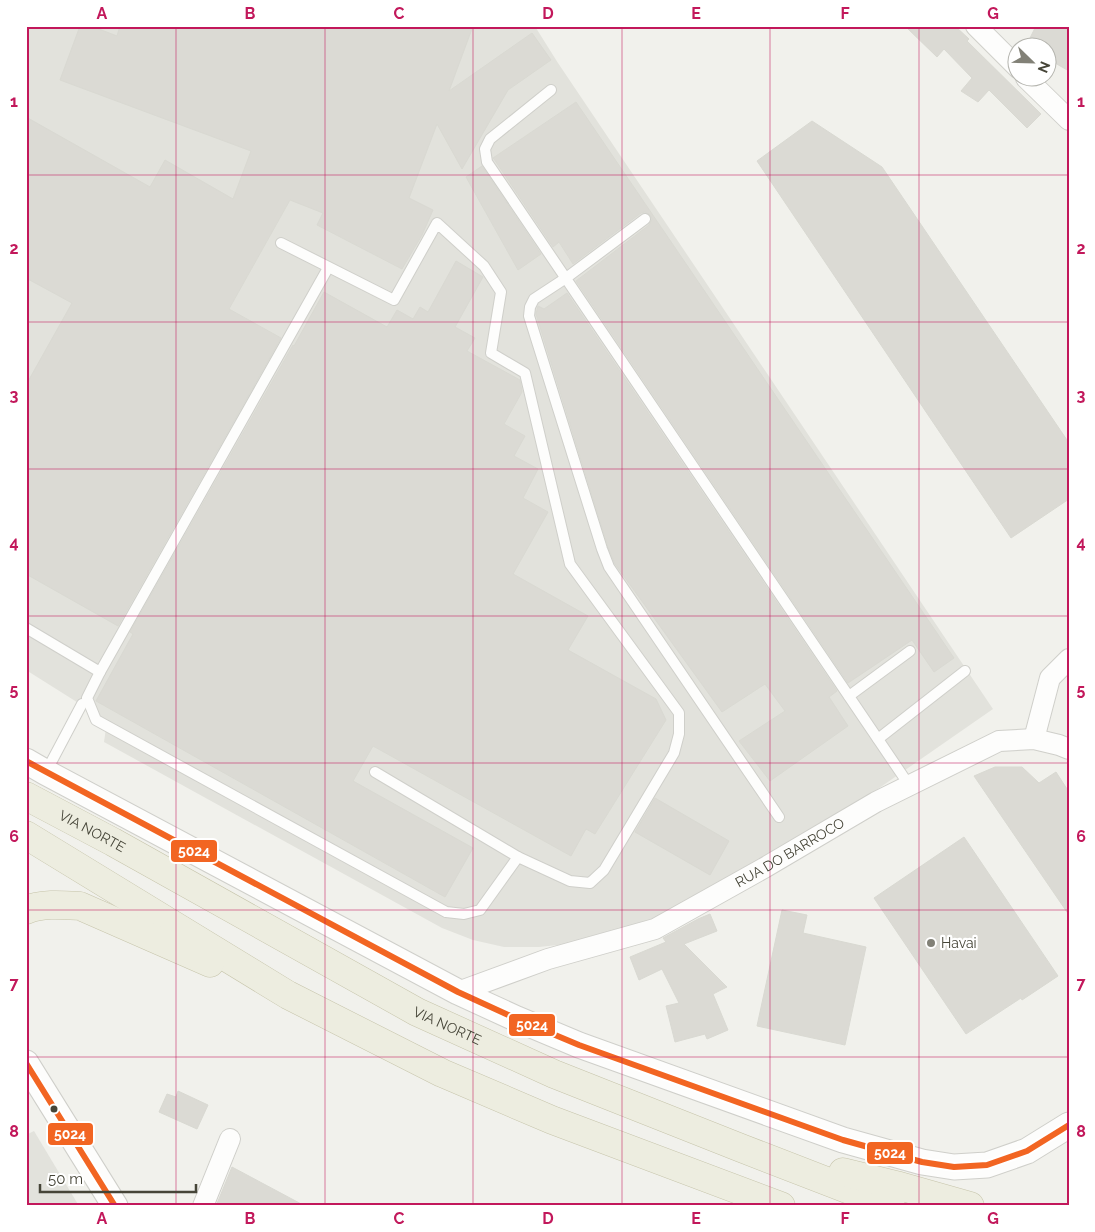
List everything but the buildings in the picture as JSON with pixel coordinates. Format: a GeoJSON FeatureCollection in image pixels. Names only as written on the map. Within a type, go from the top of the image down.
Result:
{"type":"FeatureCollection","features":[{"type":"Feature","properties":{"kind":"highway","name":"VIA NORTE"},"geometry":{"type":"LineString","coordinates":[[26,796],[113,842],[417,1012],[554,1074],[891,1206]]}},
{"type":"Feature","properties":{"kind":"highway"},"geometry":{"type":"LineString","coordinates":[[26,835],[288,995],[442,1073],[552,1120],[781,1206]]}},
{"type":"Feature","properties":{"kind":"highway"},"geometry":{"type":"LineString","coordinates":[[26,910],[32,907],[59,905],[80,906],[192,956],[288,995]]}},
{"type":"Feature","properties":{"kind":"highway"},"geometry":{"type":"LineString","coordinates":[[741,1148],[896,1185],[970,1206]]}},
{"type":"Feature","properties":{"kind":"highway"},"geometry":{"type":"LineString","coordinates":[[640,1153],[760,1206]]}},
{"type":"Feature","properties":{"kind":"street"},"geometry":{"type":"LineString","coordinates":[[976,26],[1008,58]]}},
{"type":"Feature","properties":{"kind":"street"},"geometry":{"type":"LineString","coordinates":[[1036,88],[1069,120]]}},
{"type":"Feature","properties":{"kind":"street"},"geometry":{"type":"LineString","coordinates":[[1069,660],[1050,678],[1034,738],[1069,749]]}},
{"type":"Feature","properties":{"kind":"street","name":"RUA DO BARROCO"},"geometry":{"type":"LineString","coordinates":[[458,992],[548,960],[655,929],[909,785],[999,741],[1034,738]]}},
{"type":"Feature","properties":{"kind":"street"},"geometry":{"type":"LineString","coordinates":[[36,767],[458,992],[517,1019],[580,1044],[843,1140],[922,1162],[954,1167],[987,1165],[1027,1151],[1069,1126]]}},
{"type":"Feature","properties":{"kind":"street"},"geometry":{"type":"LineString","coordinates":[[26,1063],[115,1206]]}},
{"type":"Feature","properties":{"kind":"street"},"geometry":{"type":"LineString","coordinates":[[202,1206],[230,1139]]}},
{"type":"Feature","properties":{"kind":"lane"},"geometry":{"type":"LineString","coordinates":[[551,90],[490,139],[485,150],[487,162],[909,785]]}},
{"type":"Feature","properties":{"kind":"lane"},"geometry":{"type":"LineString","coordinates":[[645,219],[566,278],[534,299],[530,307],[529,316],[609,567],[779,817]]}},
{"type":"Feature","properties":{"kind":"lane"},"geometry":{"type":"LineString","coordinates":[[281,243],[394,300],[437,223],[484,266],[501,292],[492,353],[525,373],[570,564],[679,713],[679,734],[674,753],[604,870],[590,883],[570,881],[518,857],[375,772]]}},
{"type":"Feature","properties":{"kind":"lane"},"geometry":{"type":"LineString","coordinates":[[328,268],[100,672],[88,698],[96,720],[446,912],[464,914],[480,910],[518,857]]}},
{"type":"Feature","properties":{"kind":"lane"},"geometry":{"type":"LineString","coordinates":[[26,628],[100,672]]}},
{"type":"Feature","properties":{"kind":"lane"},"geometry":{"type":"LineString","coordinates":[[849,696],[910,651]]}},
{"type":"Feature","properties":{"kind":"lane"},"geometry":{"type":"LineString","coordinates":[[878,739],[965,671]]}},
{"type":"Feature","properties":{"kind":"lane"},"geometry":{"type":"LineString","coordinates":[[36,767],[82,704]]}},
{"type":"Feature","properties":{"kind":"shaded area"},"geometry":{"type":"Polygon","coordinates":[[[26,26],[538,26],[536,28],[558,63],[993,709],[764,868],[722,891],[641,923],[576,943],[539,947],[504,947],[473,940],[442,928],[104,742],[107,721],[26,670],[26,26]]]}},
{"type":"Feature","properties":{"kind":"shaded area"},"geometry":{"type":"Polygon","coordinates":[[[34,1131],[79,1206],[26,1206],[26,1135],[34,1131]]]}},
{"type":"Feature","properties":{"kind":"transit line","name":"5024"},"geometry":{"type":"LineString","coordinates":[[26,761],[458,992],[579,1045],[843,1140],[922,1162],[954,1167],[987,1165],[1027,1151],[1069,1125]]}},
{"type":"Feature","properties":{"kind":"transit line","name":"5024"},"geometry":{"type":"LineString","coordinates":[[26,1063],[115,1206]]}},
{"type":"Feature","properties":{"kind":"place","name":"Havai"},"geometry":{"type":"Point","coordinates":[931,943]}}]}
